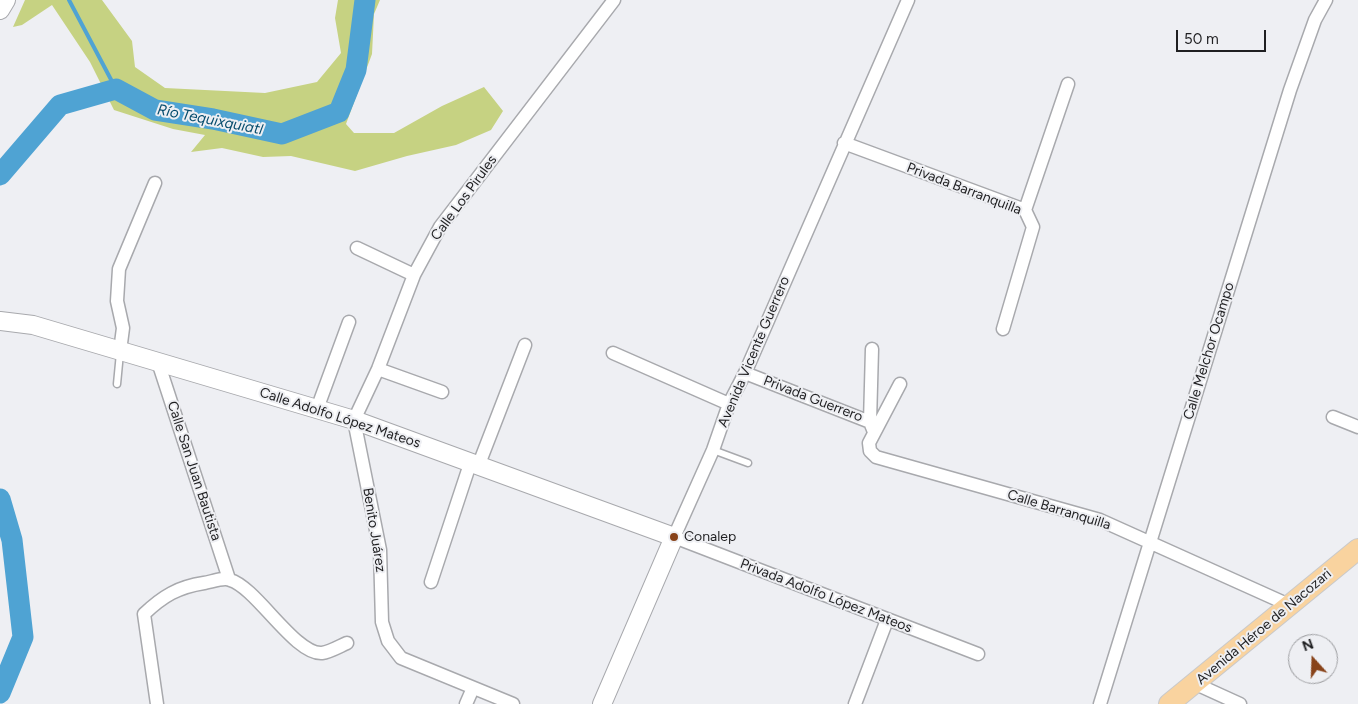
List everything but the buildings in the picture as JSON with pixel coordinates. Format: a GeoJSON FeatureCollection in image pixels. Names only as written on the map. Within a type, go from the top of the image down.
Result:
{"type":"FeatureCollection","features":[{"type":"Feature","properties":{"kind":"main road"},"geometry":{"type":"LineString","coordinates":[[0,10],[6,0]]}},
{"type":"Feature","properties":{"kind":"main road","name":"Calle Adolfo López Mateos"},"geometry":{"type":"LineString","coordinates":[[0,321],[33,325],[354,420],[475,462],[674,537]]}},
{"type":"Feature","properties":{"kind":"main road","name":"Avenida Vicente Guerrero"},"geometry":{"type":"LineString","coordinates":[[602,704],[674,537]]}},
{"type":"Feature","properties":{"kind":"main road","name":"Avenida Héroe de Nacozari"},"geometry":{"type":"LineString","coordinates":[[1169,704],[1196,684],[1358,549]]}},
{"type":"Feature","properties":{"kind":"street","name":"Calle Los Pirules"},"geometry":{"type":"LineString","coordinates":[[354,420],[378,368],[414,275],[440,227],[614,0]]}},
{"type":"Feature","properties":{"kind":"street","name":"Avenida Vicente Guerrero"},"geometry":{"type":"LineString","coordinates":[[674,537],[713,450],[729,404],[745,373],[908,0]]}},
{"type":"Feature","properties":{"kind":"street","name":"Calle Melchor Ocampo"},"geometry":{"type":"LineString","coordinates":[[1100,704],[1290,90],[1315,20],[1326,0]]}},
{"type":"Feature","properties":{"kind":"street"},"geometry":{"type":"LineString","coordinates":[[1025,210],[1068,84]]}},
{"type":"Feature","properties":{"kind":"street","name":"Privada Barranquilla"},"geometry":{"type":"LineString","coordinates":[[844,143],[1025,210],[1033,227],[1029,248],[1004,329]]}},
{"type":"Feature","properties":{"kind":"street"},"geometry":{"type":"LineString","coordinates":[[120,351],[124,328],[117,301],[119,269],[155,183]]}},
{"type":"Feature","properties":{"kind":"street"},"geometry":{"type":"LineString","coordinates":[[357,248],[414,275]]}},
{"type":"Feature","properties":{"kind":"street"},"geometry":{"type":"LineString","coordinates":[[317,409],[350,322]]}},
{"type":"Feature","properties":{"kind":"street"},"geometry":{"type":"LineString","coordinates":[[430,582],[475,462],[525,345]]}},
{"type":"Feature","properties":{"kind":"street"},"geometry":{"type":"LineString","coordinates":[[872,349],[872,427]]}},
{"type":"Feature","properties":{"kind":"street"},"geometry":{"type":"LineString","coordinates":[[613,353],[729,404]]}},
{"type":"Feature","properties":{"kind":"street","name":"Calle San Juan Bautista"},"geometry":{"type":"LineString","coordinates":[[158,362],[230,579]]}},
{"type":"Feature","properties":{"kind":"street"},"geometry":{"type":"LineString","coordinates":[[378,368],[442,392]]}},
{"type":"Feature","properties":{"kind":"street","name":"Privada Guerrero"},"geometry":{"type":"LineString","coordinates":[[745,373],[872,427]]}},
{"type":"Feature","properties":{"kind":"street"},"geometry":{"type":"LineString","coordinates":[[872,427],[900,384]]}},
{"type":"Feature","properties":{"kind":"street"},"geometry":{"type":"LineString","coordinates":[[1333,417],[1358,427]]}},
{"type":"Feature","properties":{"kind":"street","name":"Benito Juárez"},"geometry":{"type":"LineString","coordinates":[[354,420],[380,550],[382,622],[388,641],[401,658],[472,688]]}},
{"type":"Feature","properties":{"kind":"street","name":"Calle Barranquilla"},"geometry":{"type":"LineString","coordinates":[[872,427],[869,443],[870,451],[876,457],[1100,520],[1289,605]]}},
{"type":"Feature","properties":{"kind":"street","name":"Privada Adolfo López Mateos"},"geometry":{"type":"LineString","coordinates":[[674,537],[978,654]]}},
{"type":"Feature","properties":{"kind":"street"},"geometry":{"type":"LineString","coordinates":[[157,704],[144,614],[157,602],[183,586],[230,579],[242,586],[290,635],[314,652],[323,653],[347,643]]}},
{"type":"Feature","properties":{"kind":"street"},"geometry":{"type":"LineString","coordinates":[[855,704],[887,620]]}},
{"type":"Feature","properties":{"kind":"street"},"geometry":{"type":"LineString","coordinates":[[1196,684],[1240,704]]}},
{"type":"Feature","properties":{"kind":"street"},"geometry":{"type":"LineString","coordinates":[[466,704],[472,688],[513,704]]}},
{"type":"Feature","properties":{"kind":"lane"},"geometry":{"type":"LineString","coordinates":[[117,384],[120,351]]}},
{"type":"Feature","properties":{"kind":"lane"},"geometry":{"type":"LineString","coordinates":[[713,450],[748,463]]}},
{"type":"Feature","properties":{"kind":"green space"},"geometry":{"type":"Polygon","coordinates":[[[25,0],[102,0],[132,41],[135,67],[165,88],[265,93],[317,82],[341,53],[335,18],[338,0],[380,0],[374,14],[372,54],[346,124],[354,133],[394,133],[442,106],[484,87],[503,111],[491,130],[456,145],[407,156],[355,171],[291,156],[263,157],[222,148],[191,152],[205,135],[173,129],[114,110],[90,62],[52,5],[22,25],[13,27],[25,0]]]}},
{"type":"Feature","properties":{"kind":"waterway"},"geometry":{"type":"LineString","coordinates":[[69,0],[116,89]]}},
{"type":"Feature","properties":{"kind":"waterway","name":"Río Tequixquiatl"},"geometry":{"type":"LineString","coordinates":[[0,175],[60,105],[116,89],[155,110],[213,119],[282,134],[339,112],[356,70],[365,0]]}},
{"type":"Feature","properties":{"kind":"waterway","name":"Río Tequixquiatl"},"geometry":{"type":"LineString","coordinates":[[0,499],[12,540],[23,637],[0,693]]}},
{"type":"Feature","properties":{"kind":"place","name":"Conalep"},"geometry":{"type":"Point","coordinates":[674,537]}}]}
